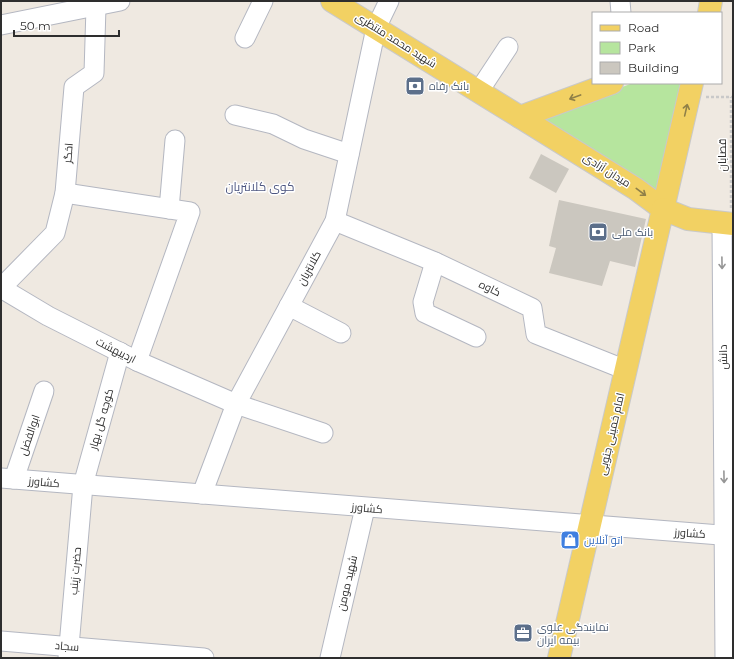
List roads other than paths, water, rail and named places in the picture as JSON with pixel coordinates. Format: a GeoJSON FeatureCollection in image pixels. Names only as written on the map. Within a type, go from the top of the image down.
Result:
{"type":"FeatureCollection","features":[{"type":"Feature","properties":{"kind":"main road","name":"شهید محمد منتظری"},"geometry":{"type":"LineString","coordinates":[[332,1],[520,117]]}},
{"type":"Feature","properties":{"kind":"main road"},"geometry":{"type":"LineString","coordinates":[[708,12],[711,1]]}},
{"type":"Feature","properties":{"kind":"main road"},"geometry":{"type":"LineString","coordinates":[[520,117],[609,84]]}},
{"type":"Feature","properties":{"kind":"main road"},"geometry":{"type":"LineString","coordinates":[[690,90],[663,209],[688,219],[730,218]]}},
{"type":"Feature","properties":{"kind":"main road","name":"میدان آزادی"},"geometry":{"type":"LineString","coordinates":[[520,117],[636,188],[663,209]]}},
{"type":"Feature","properties":{"kind":"main road"},"geometry":{"type":"LineString","coordinates":[[670,177],[676,192],[688,206],[730,218]]}},
{"type":"Feature","properties":{"kind":"main road","name":"امام خمینی جنوبی"},"geometry":{"type":"LineString","coordinates":[[559,658],[663,209]]}},
{"type":"Feature","properties":{"kind":"street"},"geometry":{"type":"LineString","coordinates":[[1,25],[120,1]]}},
{"type":"Feature","properties":{"kind":"street"},"geometry":{"type":"LineString","coordinates":[[245,38],[263,1]]}},
{"type":"Feature","properties":{"kind":"street","name":"کلانتریان"},"geometry":{"type":"LineString","coordinates":[[202,494],[236,404],[335,221],[376,28],[389,1]]}},
{"type":"Feature","properties":{"kind":"street"},"geometry":{"type":"LineString","coordinates":[[620,1],[621,12]]}},
{"type":"Feature","properties":{"kind":"street","name":"اخگر"},"geometry":{"type":"LineString","coordinates":[[1,288],[55,233],[65,193],[74,87],[94,73],[96,7]]}},
{"type":"Feature","properties":{"kind":"street"},"geometry":{"type":"LineString","coordinates":[[479,91],[508,48]]}},
{"type":"Feature","properties":{"kind":"street"},"geometry":{"type":"LineString","coordinates":[[235,115],[273,124],[304,139],[349,154]]}},
{"type":"Feature","properties":{"kind":"street"},"geometry":{"type":"LineString","coordinates":[[169,209],[175,140]]}},
{"type":"Feature","properties":{"kind":"street"},"geometry":{"type":"LineString","coordinates":[[65,193],[190,212],[137,361]]}},
{"type":"Feature","properties":{"kind":"street","name":"دانش"},"geometry":{"type":"LineString","coordinates":[[725,658],[729,536],[728,411],[730,218]]}},
{"type":"Feature","properties":{"kind":"street","name":"کاوه"},"geometry":{"type":"LineString","coordinates":[[335,221],[435,262],[532,308],[536,334],[626,370]]}},
{"type":"Feature","properties":{"kind":"street"},"geometry":{"type":"LineString","coordinates":[[435,262],[422,302],[425,313],[476,337]]}},
{"type":"Feature","properties":{"kind":"street","name":"اردیبهشت"},"geometry":{"type":"LineString","coordinates":[[1,288],[48,316],[137,361],[236,404],[323,432]]}},
{"type":"Feature","properties":{"kind":"street"},"geometry":{"type":"LineString","coordinates":[[289,306],[341,333]]}},
{"type":"Feature","properties":{"kind":"street","name":"کوچه گل بهار"},"geometry":{"type":"LineString","coordinates":[[83,485],[120,352]]}},
{"type":"Feature","properties":{"kind":"street","name":"ابوالفضل"},"geometry":{"type":"LineString","coordinates":[[7,479],[44,391]]}},
{"type":"Feature","properties":{"kind":"street","name":"کشاورز"},"geometry":{"type":"LineString","coordinates":[[7,479],[729,536]]}},
{"type":"Feature","properties":{"kind":"street","name":"حضرت زینب"},"geometry":{"type":"LineString","coordinates":[[69,652],[83,485]]}},
{"type":"Feature","properties":{"kind":"street","name":"شهید مومن"},"geometry":{"type":"LineString","coordinates":[[330,658],[364,508]]}},
{"type":"Feature","properties":{"kind":"street","name":"سجاد"},"geometry":{"type":"LineString","coordinates":[[1,641],[69,652],[204,658]]}},
{"type":"Feature","properties":{"kind":"place","name":"بانک رفاه"},"geometry":{"type":"Point","coordinates":[415,86]}},
{"type":"Feature","properties":{"kind":"place","name":"بانک ملی"},"geometry":{"type":"Point","coordinates":[598,232]}},
{"type":"Feature","properties":{"kind":"place","name":"اتو آنلاین"},"geometry":{"type":"Point","coordinates":[570,540]}},
{"type":"Feature","properties":{"kind":"place","name":"نمایندگی علوی بیمه ایران"},"geometry":{"type":"Point","coordinates":[523,633]}},
{"type":"Feature","properties":{"kind":"district","name":"کوی کلانتریان"},"geometry":{"type":"Point","coordinates":[260,187]}}]}
